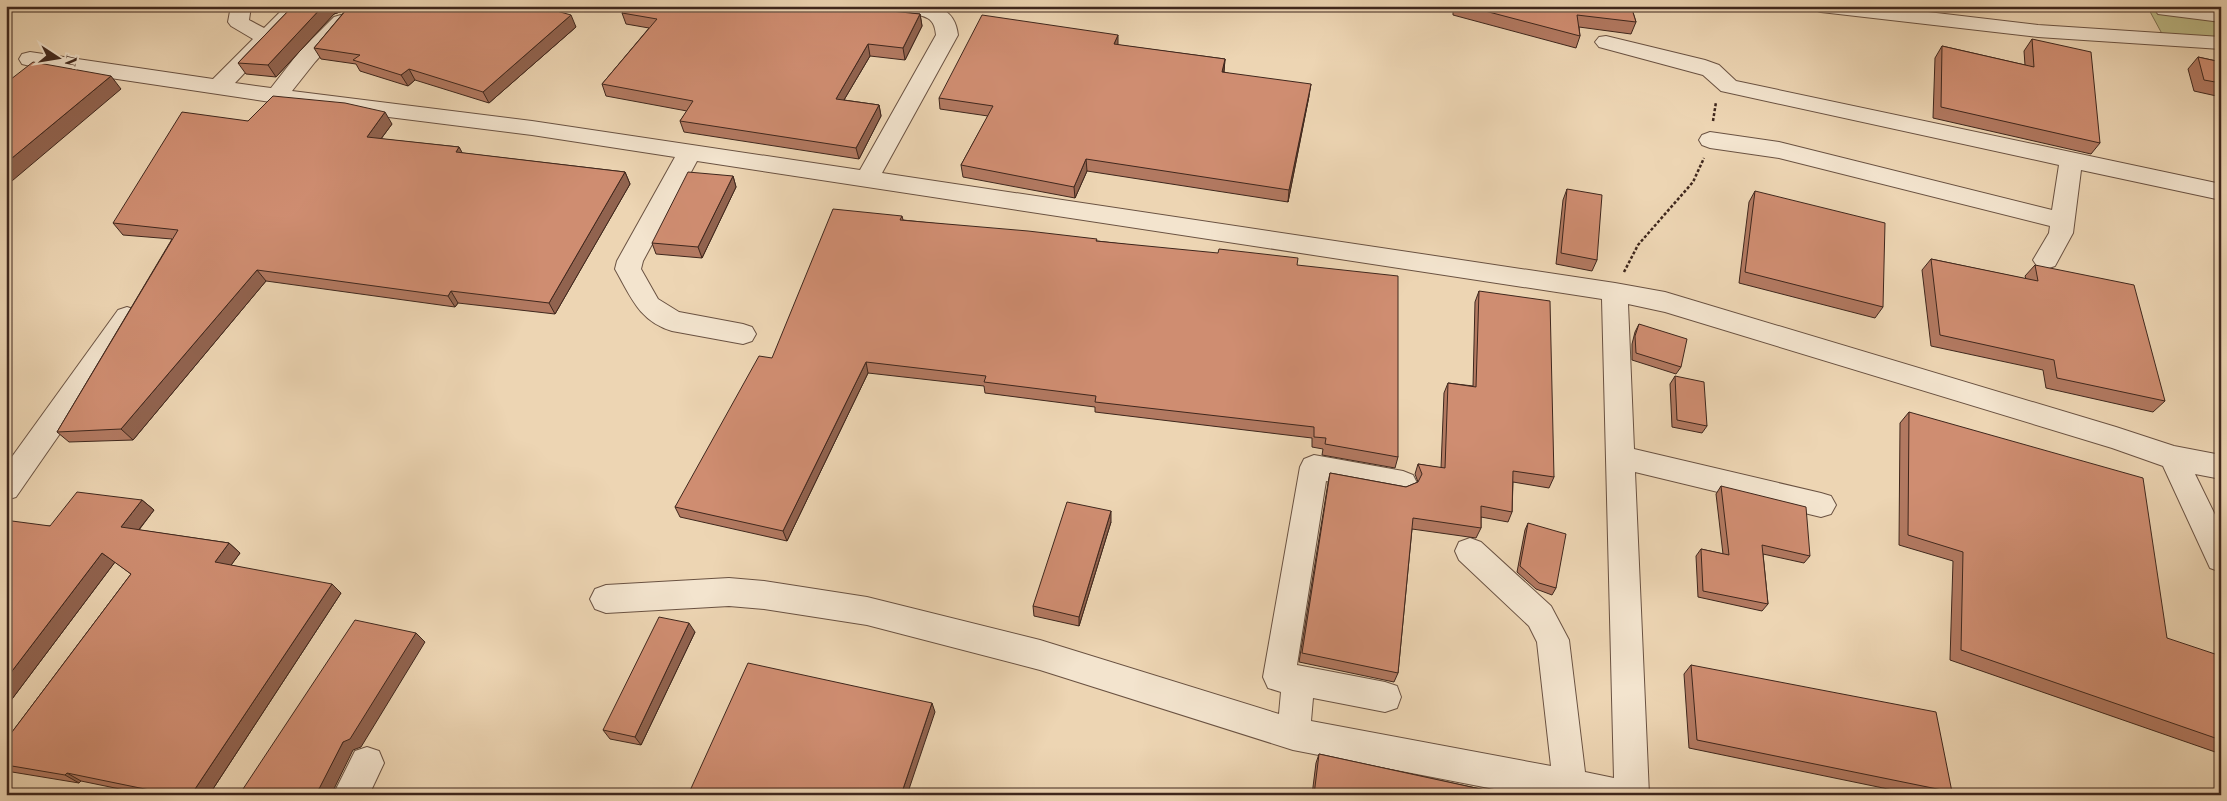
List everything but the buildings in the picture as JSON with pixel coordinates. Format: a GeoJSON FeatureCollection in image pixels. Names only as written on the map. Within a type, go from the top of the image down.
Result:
{"type":"FeatureCollection","features":[{"type":"Feature","properties":{"kind":"street"},"geometry":{"type":"LineString","coordinates":[[241,6],[238,22],[266,38]]}},
{"type":"Feature","properties":{"kind":"street"},"geometry":{"type":"LineString","coordinates":[[218,88],[298,6]]}},
{"type":"Feature","properties":{"kind":"street"},"geometry":{"type":"LineString","coordinates":[[867,178],[906,112],[947,35],[946,24],[941,17],[931,11],[913,6]]}},
{"type":"Feature","properties":{"kind":"street"},"geometry":{"type":"LineString","coordinates":[[1821,6],[2038,31],[2221,43]]}},
{"type":"Feature","properties":{"kind":"street"},"geometry":{"type":"LineString","coordinates":[[2165,10],[2198,10],[2221,16]]}},
{"type":"Feature","properties":{"kind":"street"},"geometry":{"type":"LineString","coordinates":[[276,96],[307,57],[342,19]]}},
{"type":"Feature","properties":{"kind":"street"},"geometry":{"type":"LineString","coordinates":[[1606,42],[1697,64],[1711,70],[1729,86],[2221,192]]}},
{"type":"Feature","properties":{"kind":"street"},"geometry":{"type":"LineString","coordinates":[[30,59],[276,96],[532,128],[1614,292],[1666,302],[2116,438],[2173,458],[2221,467]]}},
{"type":"Feature","properties":{"kind":"street"},"geometry":{"type":"LineString","coordinates":[[1710,140],[1779,150],[1924,188],[2064,220]]}},
{"type":"Feature","properties":{"kind":"street"},"geometry":{"type":"LineString","coordinates":[[690,152],[630,261],[628,269],[649,306],[672,321],[743,334]]}},
{"type":"Feature","properties":{"kind":"street"},"geometry":{"type":"LineString","coordinates":[[2046,260],[2062,233],[2071,159]]}},
{"type":"Feature","properties":{"kind":"street"},"geometry":{"type":"LineString","coordinates":[[1614,292],[1632,795]]}},
{"type":"Feature","properties":{"kind":"street"},"geometry":{"type":"LineString","coordinates":[[6,488],[127,316]]}},
{"type":"Feature","properties":{"kind":"street"},"geometry":{"type":"LineString","coordinates":[[1620,457],[1821,505]]}},
{"type":"Feature","properties":{"kind":"street"},"geometry":{"type":"LineString","coordinates":[[2173,458],[2221,559]]}},
{"type":"Feature","properties":{"kind":"street"},"geometry":{"type":"LineString","coordinates":[[1385,698],[1279,677],[1314,467],[1403,483]]}},
{"type":"Feature","properties":{"kind":"street"},"geometry":{"type":"LineString","coordinates":[[1470,551],[1540,616],[1553,640],[1570,787]]}},
{"type":"Feature","properties":{"kind":"street"},"geometry":{"type":"LineString","coordinates":[[606,599],[729,592],[764,595],[867,611],[1040,655],[1293,734],[1615,795]]}},
{"type":"Feature","properties":{"kind":"street"},"geometry":{"type":"LineString","coordinates":[[1293,734],[1299,680]]}},
{"type":"Feature","properties":{"kind":"street"},"geometry":{"type":"LineString","coordinates":[[350,795],[368,763]]}},
{"type":"Feature","properties":{"kind":"path"},"geometry":{"type":"LineString","coordinates":[[1614,292],[1639,242],[1667,216],[1699,176],[1710,140],[1718,88],[1729,86]]}},
{"type":"Feature","properties":{"kind":"shaded area"},"geometry":{"type":"Polygon","coordinates":[[[2147,6],[2221,6],[2221,48],[2167,43],[2147,6]]]}}]}
